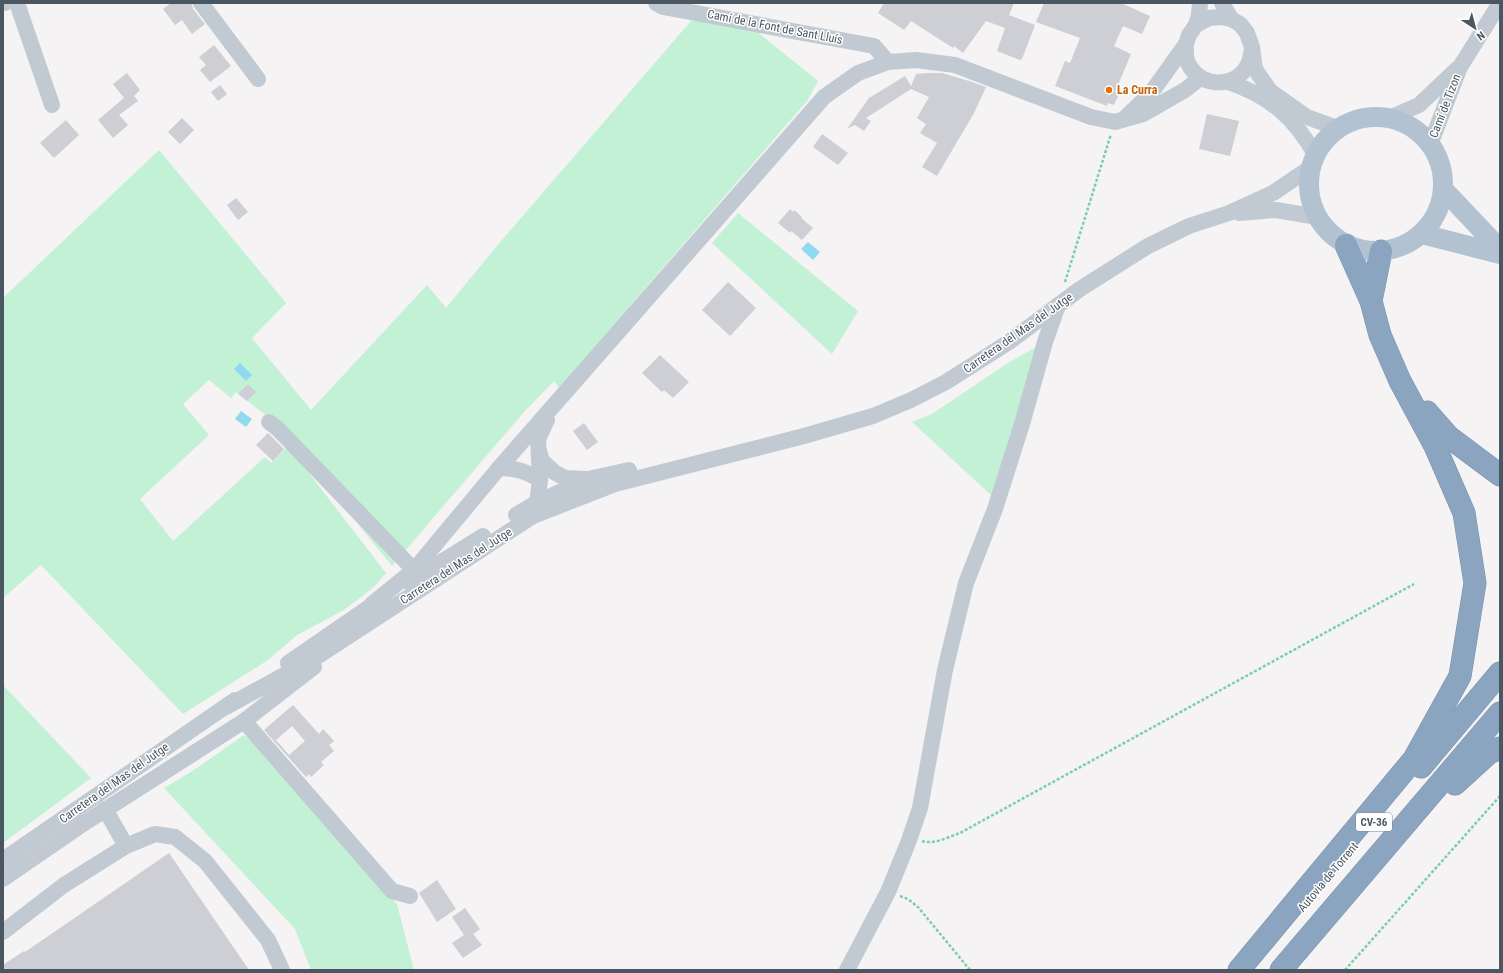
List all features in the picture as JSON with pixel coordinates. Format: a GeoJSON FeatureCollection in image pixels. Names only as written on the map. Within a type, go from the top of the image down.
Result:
{"type":"FeatureCollection","features":[{"type":"Feature","properties":{"kind":"highway"},"geometry":{"type":"LineString","coordinates":[[1239,970],[1414,759],[1460,676],[1475,583],[1464,513],[1435,446],[1400,381],[1380,335],[1371,301],[1346,245]]}},
{"type":"Feature","properties":{"kind":"highway"},"geometry":{"type":"LineString","coordinates":[[1371,301],[1381,251]]}},
{"type":"Feature","properties":{"kind":"highway"},"geometry":{"type":"LineString","coordinates":[[1400,381],[1450,437],[1500,475]]}},
{"type":"Feature","properties":{"kind":"highway","name":"Autovia de Torrent"},"geometry":{"type":"LineString","coordinates":[[1249,970],[1500,673]]}},
{"type":"Feature","properties":{"kind":"highway","name":"Autovia de Torrent"},"geometry":{"type":"LineString","coordinates":[[1281,970],[1500,713]]}},
{"type":"Feature","properties":{"kind":"highway"},"geometry":{"type":"LineString","coordinates":[[1296,970],[1444,794],[1489,753],[1500,748]]}},
{"type":"Feature","properties":{"kind":"main road"},"geometry":{"type":"LineString","coordinates":[[1365,118],[1388,118],[1413,128],[1430,145],[1441,165],[1443,189],[1436,215],[1422,234],[1404,246],[1381,251],[1368,251],[1346,245],[1332,235],[1317,217],[1309,192],[1313,162],[1323,143],[1344,125],[1365,118]]}},
{"type":"Feature","properties":{"kind":"main road"},"geometry":{"type":"LineString","coordinates":[[1443,189],[1500,249]]}},
{"type":"Feature","properties":{"kind":"main road"},"geometry":{"type":"LineString","coordinates":[[1422,234],[1500,254]]}},
{"type":"Feature","properties":{"kind":"street"},"geometry":{"type":"LineString","coordinates":[[17,3],[52,105]]}},
{"type":"Feature","properties":{"kind":"street"},"geometry":{"type":"LineString","coordinates":[[201,3],[258,79]]}},
{"type":"Feature","properties":{"kind":"street","name":"Camí de la Font de Sant Lluís"},"geometry":{"type":"LineString","coordinates":[[656,3],[663,6],[874,46],[888,62]]}},
{"type":"Feature","properties":{"kind":"street"},"geometry":{"type":"LineString","coordinates":[[1196,26],[1200,3]]}},
{"type":"Feature","properties":{"kind":"street"},"geometry":{"type":"LineString","coordinates":[[1222,3],[1231,19]]}},
{"type":"Feature","properties":{"kind":"street","name":"Camí de Tizon"},"geometry":{"type":"LineString","coordinates":[[1388,118],[1419,105],[1460,67],[1495,19],[1500,3]]}},
{"type":"Feature","properties":{"kind":"street"},"geometry":{"type":"LineString","coordinates":[[1120,120],[1151,93],[1186,44],[1189,35],[1196,26],[1209,18],[1220,17],[1231,19],[1240,24],[1247,33],[1252,47],[1255,69],[1270,91],[1306,117],[1340,129]]}},
{"type":"Feature","properties":{"kind":"street"},"geometry":{"type":"LineString","coordinates":[[1186,44],[1188,62],[1194,72],[1200,78],[1210,82],[1222,83],[1239,77],[1246,69],[1251,59],[1252,47]]}},
{"type":"Feature","properties":{"kind":"street"},"geometry":{"type":"LineString","coordinates":[[3,879],[105,809],[244,721],[284,691],[376,610],[414,570],[557,401],[824,97],[858,73],[888,62],[916,60],[955,65],[1091,117],[1120,120],[1143,114],[1185,90],[1200,78]]}},
{"type":"Feature","properties":{"kind":"street","name":"Camí de Tizon"},"geometry":{"type":"LineString","coordinates":[[1430,145],[1460,67]]}},
{"type":"Feature","properties":{"kind":"street"},"geometry":{"type":"LineString","coordinates":[[1228,82],[1256,92],[1291,119],[1310,144],[1313,162]]}},
{"type":"Feature","properties":{"kind":"street","name":"Carretera del Mas del Jutge"},"geometry":{"type":"LineString","coordinates":[[776,442],[804,436],[873,416],[911,400],[946,382],[1009,342],[1080,289],[1148,246],[1189,226],[1229,213],[1273,193],[1313,162]]}},
{"type":"Feature","properties":{"kind":"street","name":"Carretera del Mas del Jutge"},"geometry":{"type":"LineString","coordinates":[[1229,213],[1276,210],[1317,217]]}},
{"type":"Feature","properties":{"kind":"street"},"geometry":{"type":"LineString","coordinates":[[847,970],[888,892],[910,838],[920,808],[946,670],[966,583],[995,510],[1022,424],[1045,342],[1058,305]]}},
{"type":"Feature","properties":{"kind":"street"},"geometry":{"type":"LineString","coordinates":[[535,509],[540,480],[538,438],[557,401]]}},
{"type":"Feature","properties":{"kind":"street"},"geometry":{"type":"LineString","coordinates":[[269,422],[278,429],[414,570]]}},
{"type":"Feature","properties":{"kind":"street"},"geometry":{"type":"LineString","coordinates":[[539,451],[542,461],[565,478],[588,479],[679,459],[776,442]]}},
{"type":"Feature","properties":{"kind":"street"},"geometry":{"type":"LineString","coordinates":[[535,509],[615,484],[776,442]]}},
{"type":"Feature","properties":{"kind":"street"},"geometry":{"type":"LineString","coordinates":[[499,468],[520,469],[540,480]]}},
{"type":"Feature","properties":{"kind":"street"},"geometry":{"type":"LineString","coordinates":[[376,610],[535,509],[588,479]]}},
{"type":"Feature","properties":{"kind":"street","name":"Carretera del Mas del Jutge"},"geometry":{"type":"LineString","coordinates":[[3,860],[226,707],[376,610]]}},
{"type":"Feature","properties":{"kind":"street"},"geometry":{"type":"LineString","coordinates":[[244,721],[392,891],[410,896]]}},
{"type":"Feature","properties":{"kind":"street"},"geometry":{"type":"LineString","coordinates":[[105,809],[126,846]]}},
{"type":"Feature","properties":{"kind":"street"},"geometry":{"type":"LineString","coordinates":[[3,932],[64,885],[126,846],[155,834],[175,837],[205,861],[268,940],[282,970]]}},
{"type":"Feature","properties":{"kind":"path"},"geometry":{"type":"LineString","coordinates":[[1058,305],[1120,120]]}},
{"type":"Feature","properties":{"kind":"path"},"geometry":{"type":"LineString","coordinates":[[910,838],[926,842],[940,840],[960,833],[1414,584]]}},
{"type":"Feature","properties":{"kind":"path"},"geometry":{"type":"LineString","coordinates":[[1345,970],[1500,796]]}},
{"type":"Feature","properties":{"kind":"path"},"geometry":{"type":"LineString","coordinates":[[888,892],[908,899],[918,907],[970,970]]}},
{"type":"Feature","properties":{"kind":"green space"},"geometry":{"type":"Polygon","coordinates":[[[714,20],[750,26],[818,81],[807,101],[559,388],[554,381],[524,412],[392,566],[277,424],[236,392],[231,398],[209,380],[183,404],[209,435],[140,499],[173,541],[265,457],[271,463],[288,446],[386,573],[375,586],[342,611],[297,635],[268,660],[183,714],[41,565],[3,598],[3,298],[159,150],[286,303],[252,338],[311,410],[427,285],[446,308],[502,240],[691,21],[714,20]]]}},
{"type":"Feature","properties":{"kind":"green space"},"geometry":{"type":"Polygon","coordinates":[[[738,213],[858,311],[832,354],[712,243],[738,213]]]}},
{"type":"Feature","properties":{"kind":"green space"},"geometry":{"type":"Polygon","coordinates":[[[1038,346],[992,496],[912,422],[932,414],[1008,363],[1038,346]]]}},
{"type":"Feature","properties":{"kind":"green space"},"geometry":{"type":"Polygon","coordinates":[[[3,685],[91,778],[3,843],[3,685]]]}},
{"type":"Feature","properties":{"kind":"green space"},"geometry":{"type":"Polygon","coordinates":[[[244,735],[251,740],[397,904],[414,970],[311,970],[295,929],[164,788],[194,770],[244,735]]]}},
{"type":"Feature","properties":{"kind":"water"},"geometry":{"type":"Polygon","coordinates":[[[808,242],[820,252],[813,260],[801,249],[808,242]]]}},
{"type":"Feature","properties":{"kind":"water"},"geometry":{"type":"Polygon","coordinates":[[[240,363],[252,375],[246,381],[234,369],[240,363]]]}},
{"type":"Feature","properties":{"kind":"water"},"geometry":{"type":"Polygon","coordinates":[[[241,411],[252,419],[246,427],[235,419],[241,411]]]}},
{"type":"Feature","properties":{"kind":"building"},"geometry":{"type":"Polygon","coordinates":[[[171,3],[192,3],[193,9],[205,24],[192,34],[182,20],[175,25],[163,9],[171,3]]]}},
{"type":"Feature","properties":{"kind":"building"},"geometry":{"type":"Polygon","coordinates":[[[884,3],[1014,3],[1009,15],[1035,25],[1022,59],[1020,60],[997,51],[1005,28],[986,21],[963,53],[954,46],[953,48],[911,21],[904,30],[878,13],[884,3]]]}},
{"type":"Feature","properties":{"kind":"building"},"geometry":{"type":"Polygon","coordinates":[[[1044,3],[1121,3],[1150,16],[1142,34],[1123,26],[1114,46],[1131,54],[1115,92],[1119,94],[1114,105],[1108,103],[1107,106],[1055,86],[1065,61],[1070,63],[1080,38],[1036,22],[1044,3]]]}},
{"type":"Feature","properties":{"kind":"building"},"geometry":{"type":"Polygon","coordinates":[[[214,45],[231,66],[210,82],[200,70],[206,65],[199,57],[214,45]]]}},
{"type":"Feature","properties":{"kind":"building"},"geometry":{"type":"Polygon","coordinates":[[[127,73],[140,90],[134,96],[138,101],[119,115],[128,125],[113,138],[98,120],[124,98],[113,84],[127,73]]]}},
{"type":"Feature","properties":{"kind":"building"},"geometry":{"type":"Polygon","coordinates":[[[942,73],[986,87],[974,113],[937,176],[922,167],[937,143],[920,133],[926,124],[917,118],[929,97],[911,89],[866,118],[871,121],[864,131],[855,125],[847,129],[869,98],[905,76],[911,86],[916,74],[942,73]]]}},
{"type":"Feature","properties":{"kind":"building"},"geometry":{"type":"Polygon","coordinates":[[[220,85],[227,94],[218,101],[211,92],[220,85]]]}},
{"type":"Feature","properties":{"kind":"building"},"geometry":{"type":"Polygon","coordinates":[[[1207,114],[1239,121],[1230,156],[1199,149],[1207,114]]]}},
{"type":"Feature","properties":{"kind":"building"},"geometry":{"type":"Polygon","coordinates":[[[182,118],[194,130],[180,144],[168,132],[182,118]]]}},
{"type":"Feature","properties":{"kind":"building"},"geometry":{"type":"Polygon","coordinates":[[[66,120],[79,135],[54,158],[40,143],[66,120]]]}},
{"type":"Feature","properties":{"kind":"building"},"geometry":{"type":"Polygon","coordinates":[[[822,134],[848,153],[838,165],[813,147],[822,134]]]}},
{"type":"Feature","properties":{"kind":"building"},"geometry":{"type":"Polygon","coordinates":[[[236,198],[248,212],[238,220],[227,205],[236,198]]]}},
{"type":"Feature","properties":{"kind":"building"},"geometry":{"type":"Polygon","coordinates":[[[790,209],[793,212],[794,210],[813,228],[802,240],[791,231],[790,233],[778,223],[790,209]]]}},
{"type":"Feature","properties":{"kind":"building"},"geometry":{"type":"Polygon","coordinates":[[[728,282],[756,308],[730,336],[702,310],[728,282]]]}},
{"type":"Feature","properties":{"kind":"building"},"geometry":{"type":"Polygon","coordinates":[[[660,355],[689,382],[673,398],[664,390],[662,392],[642,373],[660,355]]]}},
{"type":"Feature","properties":{"kind":"building"},"geometry":{"type":"Polygon","coordinates":[[[248,384],[256,392],[247,401],[238,394],[248,384]]]}},
{"type":"Feature","properties":{"kind":"building"},"geometry":{"type":"Polygon","coordinates":[[[584,423],[598,442],[587,450],[573,431],[584,423]]]}},
{"type":"Feature","properties":{"kind":"building"},"geometry":{"type":"Polygon","coordinates":[[[268,433],[284,449],[273,461],[256,445],[268,433]]]}},
{"type":"Feature","properties":{"kind":"building"},"geometry":{"type":"Polygon","coordinates":[[[293,705],[319,734],[323,729],[334,741],[329,745],[334,751],[321,762],[324,765],[311,777],[309,774],[306,777],[264,730],[293,705]],[[292,726],[276,740],[289,755],[305,741],[292,726]]]}},
{"type":"Feature","properties":{"kind":"building"},"geometry":{"type":"Polygon","coordinates":[[[169,853],[249,970],[3,970],[3,965],[24,951],[25,952],[169,853]]]}},
{"type":"Feature","properties":{"kind":"building"},"geometry":{"type":"Polygon","coordinates":[[[437,880],[456,909],[437,922],[419,893],[437,880]]]}},
{"type":"Feature","properties":{"kind":"building"},"geometry":{"type":"Polygon","coordinates":[[[465,908],[480,929],[473,934],[482,945],[463,958],[452,943],[464,935],[452,917],[465,908]]]}},
{"type":"Feature","properties":{"kind":"place","name":"La Curra"},"geometry":{"type":"Point","coordinates":[1109,90]}}]}
